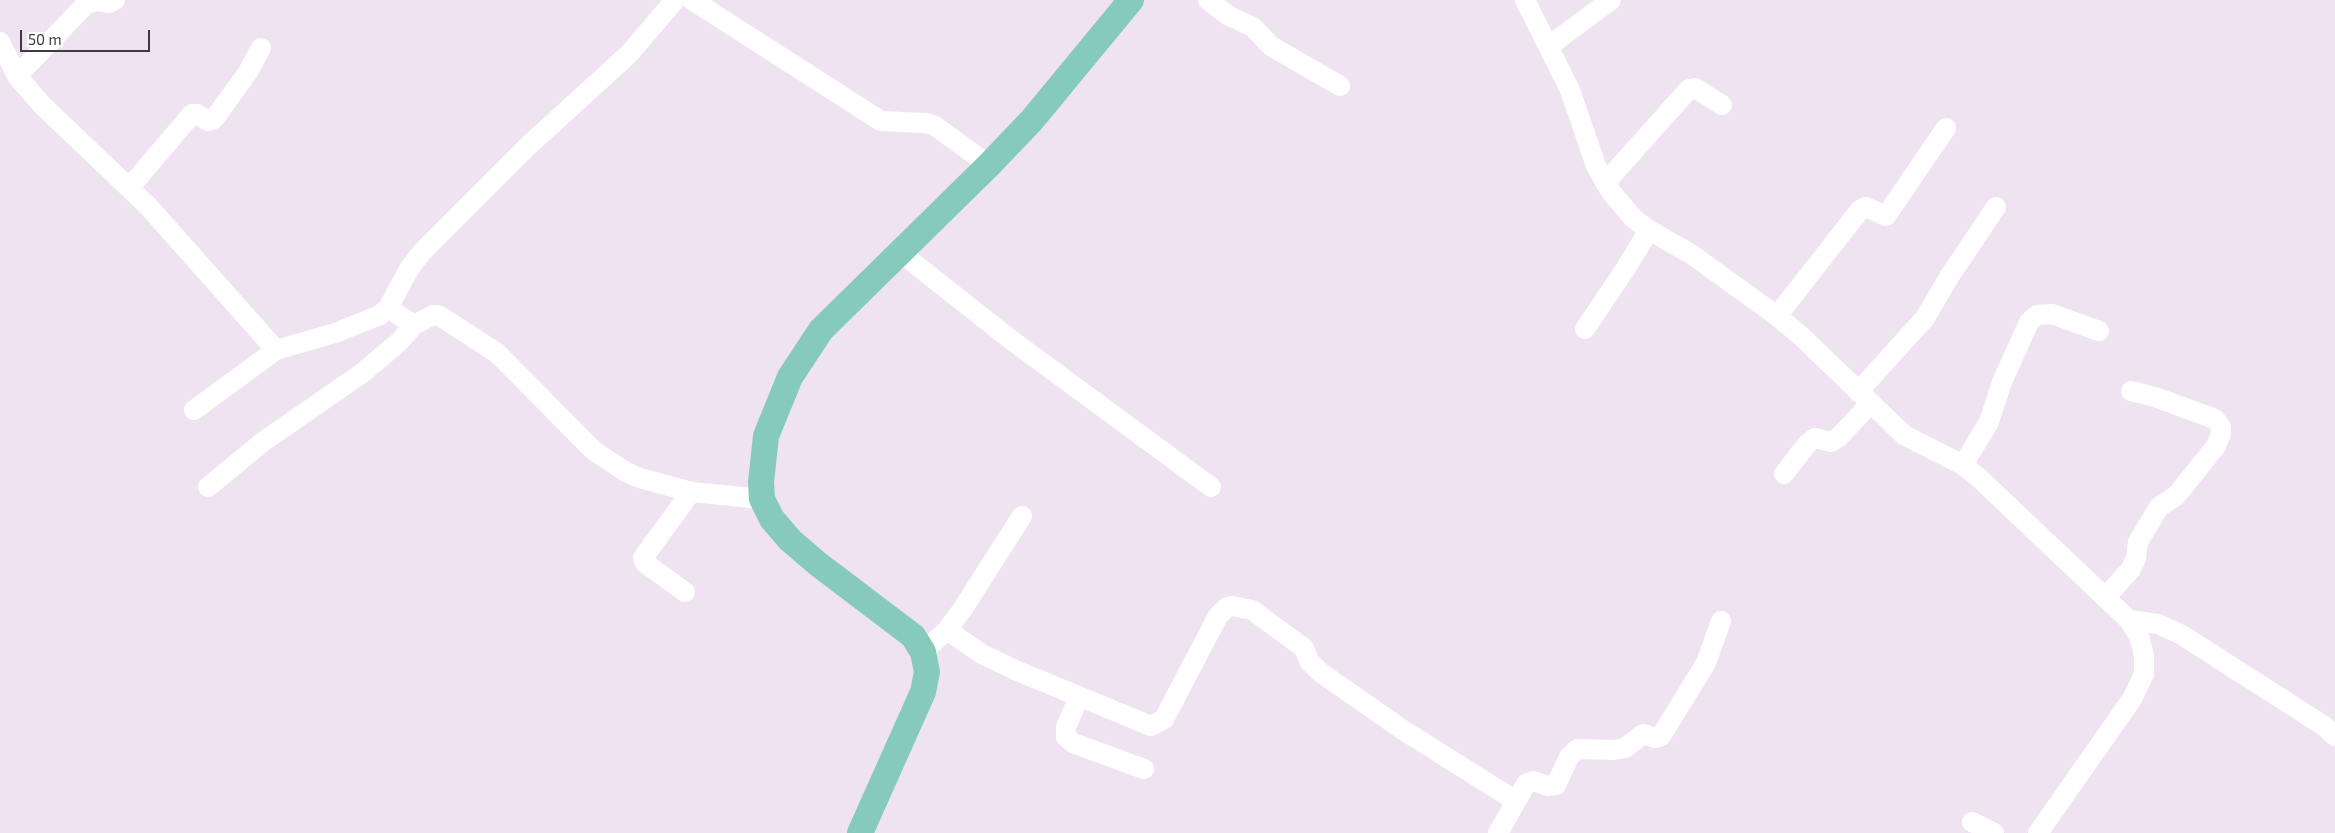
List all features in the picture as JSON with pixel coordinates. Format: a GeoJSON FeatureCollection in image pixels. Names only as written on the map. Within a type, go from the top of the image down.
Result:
{"type":"FeatureCollection","features":[{"type":"Feature","properties":{"kind":"main road"},"geometry":{"type":"LineString","coordinates":[[860,833],[923,692],[927,672],[923,652],[913,636],[818,564],[790,540],[772,519],[762,499],[762,462],[766,436],[790,377],[821,330],[901,253],[1032,120],[1131,0]]}},
{"type":"Feature","properties":{"kind":"street"},"geometry":{"type":"LineString","coordinates":[[17,76],[86,4],[97,2],[109,3],[115,0]]}},
{"type":"Feature","properties":{"kind":"street"},"geometry":{"type":"LineString","coordinates":[[194,410],[276,350],[336,332],[380,315],[388,308],[409,269],[422,252],[528,146],[629,54],[676,0]]}},
{"type":"Feature","properties":{"kind":"street"},"geometry":{"type":"LineString","coordinates":[[692,0],[882,121],[926,123],[935,126],[989,165]]}},
{"type":"Feature","properties":{"kind":"street"},"geometry":{"type":"LineString","coordinates":[[1208,0],[1229,16],[1253,27],[1271,46],[1340,86]]}},
{"type":"Feature","properties":{"kind":"street"},"geometry":{"type":"LineString","coordinates":[[1525,0],[1570,90],[1596,166],[1620,204],[1649,230],[1691,254],[1777,316],[1800,335],[1864,398],[1915,442],[1963,466],[2130,620],[2139,636],[2144,655],[2144,674],[2132,699],[2038,833]]}},
{"type":"Feature","properties":{"kind":"street"},"geometry":{"type":"LineString","coordinates":[[1549,46],[1611,0]]}},
{"type":"Feature","properties":{"kind":"street"},"geometry":{"type":"LineString","coordinates":[[0,42],[17,76],[70,133],[130,187],[276,350]]}},
{"type":"Feature","properties":{"kind":"street"},"geometry":{"type":"LineString","coordinates":[[130,187],[192,114],[197,114],[208,121],[214,119],[248,72],[261,48]]}},
{"type":"Feature","properties":{"kind":"street"},"geometry":{"type":"LineString","coordinates":[[1606,183],[1689,88],[1695,88],[1722,105]]}},
{"type":"Feature","properties":{"kind":"street"},"geometry":{"type":"LineString","coordinates":[[1777,316],[1860,210],[1866,206],[1886,216],[1946,128]]}},
{"type":"Feature","properties":{"kind":"street"},"geometry":{"type":"LineString","coordinates":[[1784,474],[1807,444],[1815,438],[1832,442],[1839,437],[1864,398],[1925,318],[1949,277],[1996,208]]}},
{"type":"Feature","properties":{"kind":"street"},"geometry":{"type":"LineString","coordinates":[[1585,330],[1649,230]]}},
{"type":"Feature","properties":{"kind":"street"},"geometry":{"type":"LineString","coordinates":[[901,253],[1010,338],[1211,487]]}},
{"type":"Feature","properties":{"kind":"street"},"geometry":{"type":"LineString","coordinates":[[388,308],[414,324]]}},
{"type":"Feature","properties":{"kind":"street"},"geometry":{"type":"LineString","coordinates":[[1963,466],[1989,422],[2002,382],[2029,322],[2037,315],[2052,314],[2099,331]]}},
{"type":"Feature","properties":{"kind":"street"},"geometry":{"type":"LineString","coordinates":[[208,488],[264,441],[361,374],[398,342],[414,324],[433,315],[440,316],[497,353],[594,451],[610,463],[640,478],[691,492],[762,499]]}},
{"type":"Feature","properties":{"kind":"street"},"geometry":{"type":"LineString","coordinates":[[2105,598],[2131,569],[2136,558],[2138,542],[2159,507],[2176,496],[2216,446],[2221,433],[2221,427],[2215,419],[2155,397],[2131,391]]}},
{"type":"Feature","properties":{"kind":"street"},"geometry":{"type":"LineString","coordinates":[[686,592],[645,563],[643,558],[691,492]]}},
{"type":"Feature","properties":{"kind":"street"},"geometry":{"type":"LineString","coordinates":[[923,652],[947,630],[962,610],[1022,516]]}},
{"type":"Feature","properties":{"kind":"street"},"geometry":{"type":"LineString","coordinates":[[947,630],[982,654],[1079,697],[1151,726],[1157,725],[1164,718],[1218,616],[1227,607],[1252,610],[1304,648],[1309,661],[1320,672],[1403,730],[1516,800]]}},
{"type":"Feature","properties":{"kind":"street"},"geometry":{"type":"LineString","coordinates":[[2130,620],[2158,624],[2182,635],[2324,726],[2335,736]]}},
{"type":"Feature","properties":{"kind":"street"},"geometry":{"type":"LineString","coordinates":[[1498,833],[1516,800],[1529,782],[1552,787],[1556,785],[1569,757],[1577,748],[1612,750],[1625,748],[1644,734],[1654,738],[1661,736],[1706,663],[1721,621]]}},
{"type":"Feature","properties":{"kind":"street"},"geometry":{"type":"LineString","coordinates":[[1079,697],[1066,727],[1066,736],[1073,743],[1144,769]]}},
{"type":"Feature","properties":{"kind":"street"},"geometry":{"type":"LineString","coordinates":[[1972,822],[1994,833]]}}]}
